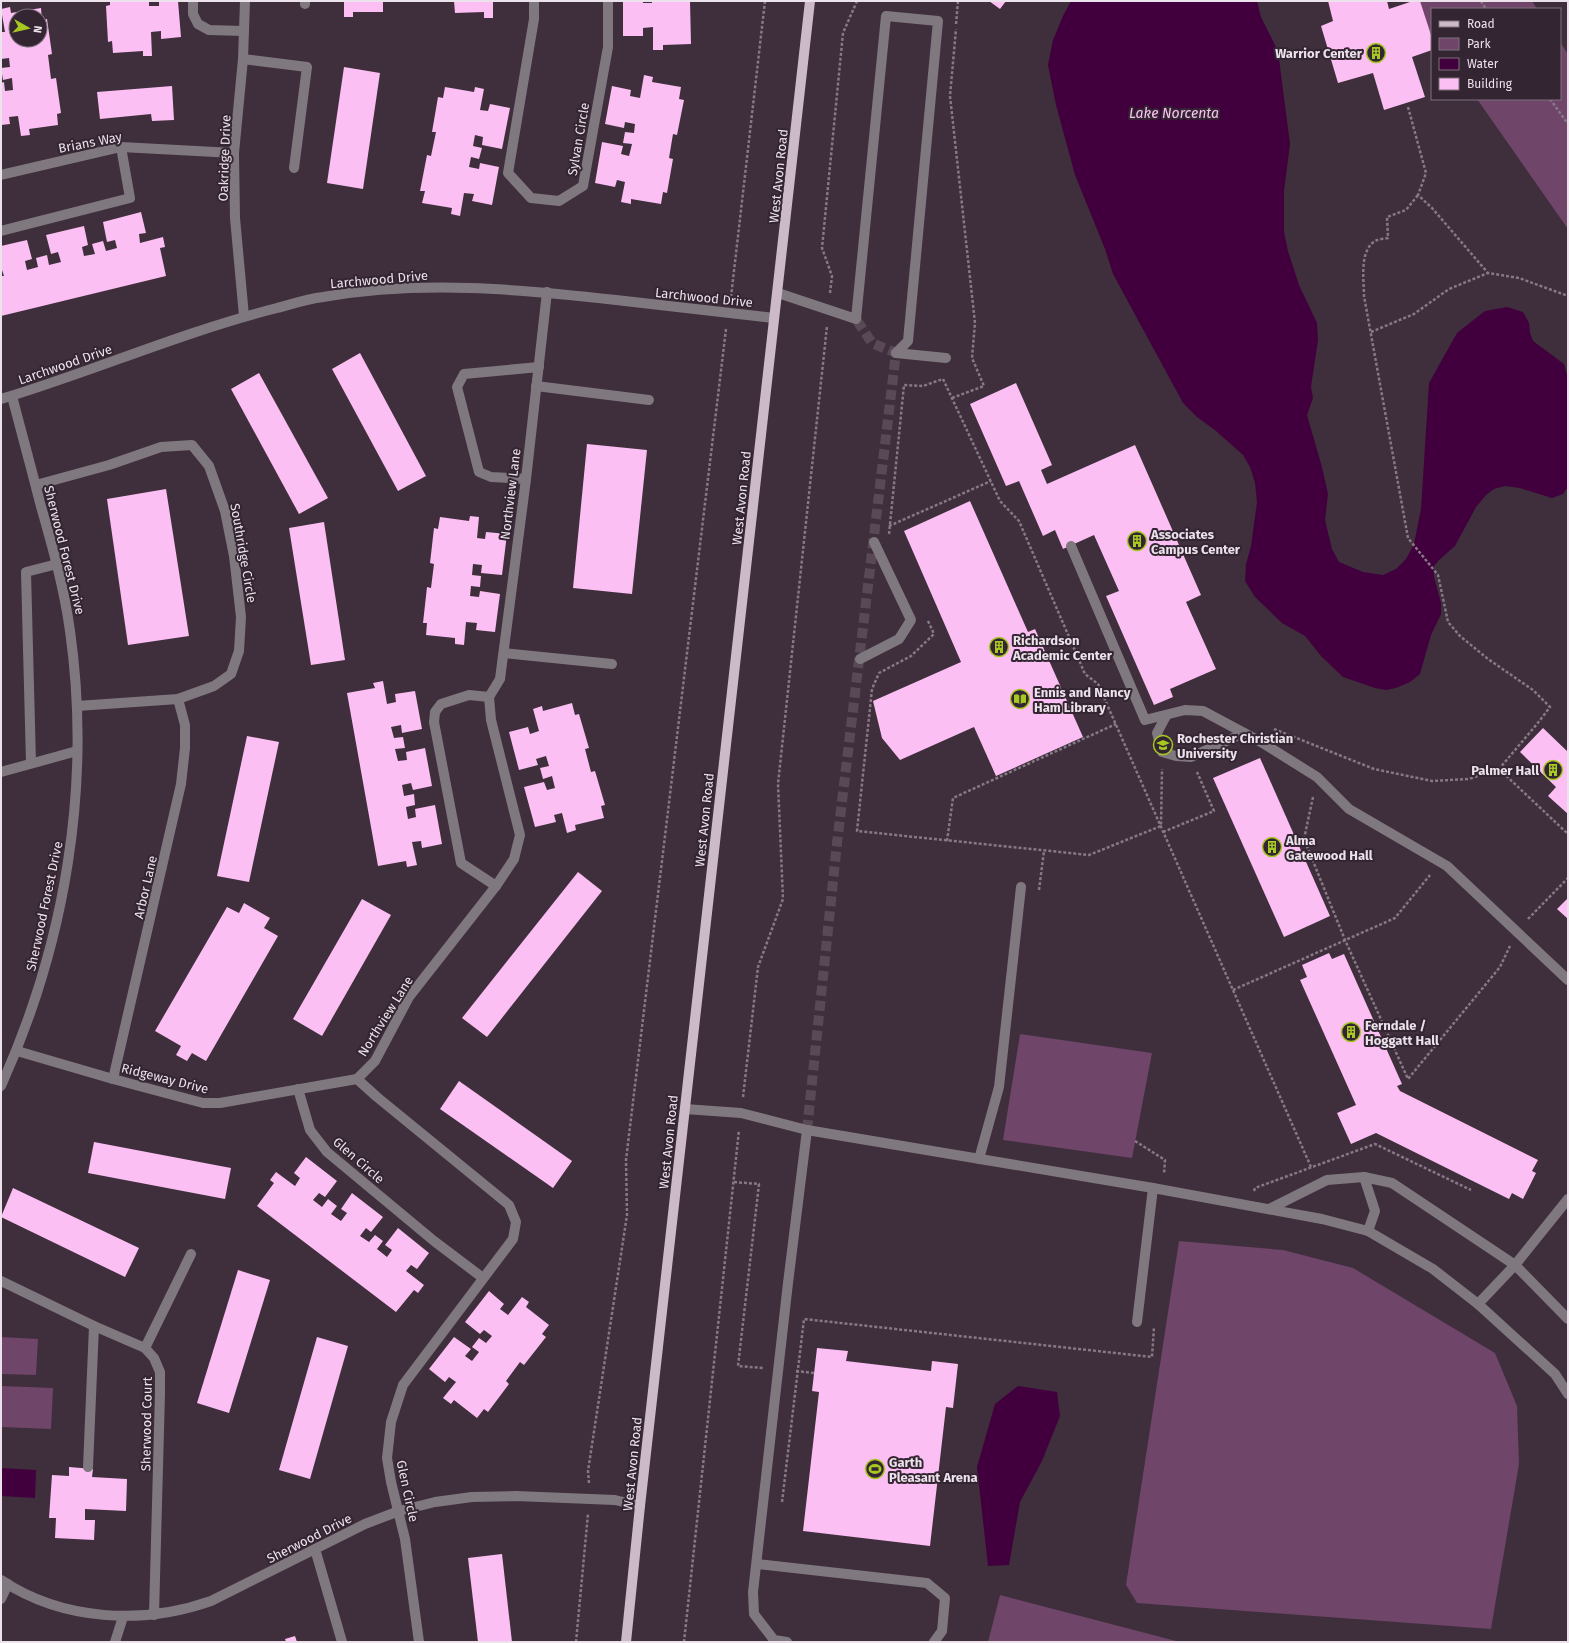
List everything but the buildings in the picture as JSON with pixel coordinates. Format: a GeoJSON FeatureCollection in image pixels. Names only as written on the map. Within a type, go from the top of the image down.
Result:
{"type":"FeatureCollection","features":[{"type":"Feature","properties":{"kind":"main road","name":"West Avon Road"},"geometry":{"type":"LineString","coordinates":[[626,1642],[640,1506],[810,1]]}},
{"type":"Feature","properties":{"kind":"street"},"geometry":{"type":"LineString","coordinates":[[193,1],[193,14],[198,24],[209,30],[244,31]]}},
{"type":"Feature","properties":{"kind":"street","name":"Oakridge Drive"},"geometry":{"type":"LineString","coordinates":[[244,316],[235,218],[234,153],[243,59],[245,1]]}},
{"type":"Feature","properties":{"kind":"street","name":"Sylvan Circle"},"geometry":{"type":"LineString","coordinates":[[534,1],[534,19],[508,173],[531,198],[559,201],[583,186],[608,47],[608,1]]}},
{"type":"Feature","properties":{"kind":"street"},"geometry":{"type":"LineString","coordinates":[[778,293],[856,319],[886,16],[938,22],[908,341],[896,353],[946,358]]}},
{"type":"Feature","properties":{"kind":"street"},"geometry":{"type":"LineString","coordinates":[[243,59],[308,67],[294,168]]}},
{"type":"Feature","properties":{"kind":"street"},"geometry":{"type":"LineString","coordinates":[[1,231],[130,198],[121,146]]}},
{"type":"Feature","properties":{"kind":"street","name":"Brians Way"},"geometry":{"type":"LineString","coordinates":[[1,175],[121,146],[234,153]]}},
{"type":"Feature","properties":{"kind":"street","name":"Larchwood Drive"},"geometry":{"type":"LineString","coordinates":[[1,399],[59,381],[153,346],[244,316],[322,297],[381,289],[442,287],[496,288],[547,292],[774,318]]}},
{"type":"Feature","properties":{"kind":"street","name":"Northview Lane"},"geometry":{"type":"LineString","coordinates":[[357,1079],[375,1061],[409,997],[496,886],[514,859],[520,835],[491,720],[489,697],[500,679],[504,653],[526,479],[547,292]]}},
{"type":"Feature","properties":{"kind":"street"},"geometry":{"type":"LineString","coordinates":[[526,479],[491,477],[480,472],[457,387],[464,374],[539,367]]}},
{"type":"Feature","properties":{"kind":"street"},"geometry":{"type":"LineString","coordinates":[[536,386],[649,400]]}},
{"type":"Feature","properties":{"kind":"street","name":"Sherwood Forest Drive"},"geometry":{"type":"LineString","coordinates":[[1,1086],[17,1052],[40,988],[54,933],[68,870],[75,812],[78,751],[77,706],[70,630],[58,564],[12,396]]}},
{"type":"Feature","properties":{"kind":"street","name":"Southridge Circle"},"geometry":{"type":"LineString","coordinates":[[36,485],[109,465],[161,447],[192,445],[209,466],[225,511],[234,556],[241,617],[239,651],[231,674],[214,686],[178,699],[77,706]]}},
{"type":"Feature","properties":{"kind":"street"},"geometry":{"type":"LineString","coordinates":[[860,659],[899,639],[911,620],[874,542]]}},
{"type":"Feature","properties":{"kind":"street"},"geometry":{"type":"LineString","coordinates":[[1071,546],[1145,720],[1166,716],[1185,710],[1203,711],[1244,732],[1317,777],[1349,809],[1447,866],[1568,980]]}},
{"type":"Feature","properties":{"kind":"street"},"geometry":{"type":"LineString","coordinates":[[31,764],[26,572],[58,564]]}},
{"type":"Feature","properties":{"kind":"street"},"geometry":{"type":"LineString","coordinates":[[504,653],[612,664]]}},
{"type":"Feature","properties":{"kind":"street"},"geometry":{"type":"LineString","coordinates":[[489,697],[469,695],[441,704],[435,712],[434,722],[461,863],[496,886]]}},
{"type":"Feature","properties":{"kind":"street","name":"Arbor Lane"},"geometry":{"type":"LineString","coordinates":[[113,1079],[181,784],[185,748],[185,725],[178,699]]}},
{"type":"Feature","properties":{"kind":"street"},"geometry":{"type":"LineString","coordinates":[[1166,716],[1157,733],[1162,752],[1176,756],[1191,757],[1244,732]]}},
{"type":"Feature","properties":{"kind":"street"},"geometry":{"type":"LineString","coordinates":[[1,772],[78,751]]}},
{"type":"Feature","properties":{"kind":"street"},"geometry":{"type":"LineString","coordinates":[[980,1159],[999,1087],[1021,887]]}},
{"type":"Feature","properties":{"kind":"street","name":"Ridgeway Drive"},"geometry":{"type":"LineString","coordinates":[[17,1052],[202,1103],[220,1103],[357,1079]]}},
{"type":"Feature","properties":{"kind":"street","name":"Glen Circle"},"geometry":{"type":"LineString","coordinates":[[357,1079],[509,1205],[516,1222],[513,1239],[403,1385],[391,1422],[387,1458],[391,1482],[405,1539],[419,1642]]}},
{"type":"Feature","properties":{"kind":"street","name":"Glen Circle"},"geometry":{"type":"LineString","coordinates":[[298,1089],[310,1130],[327,1152],[434,1241],[483,1278]]}},
{"type":"Feature","properties":{"kind":"street"},"geometry":{"type":"LineString","coordinates":[[685,1108],[741,1113],[807,1130],[1253,1206],[1322,1219],[1368,1231],[1433,1269],[1478,1304],[1556,1374],[1568,1394]]}},
{"type":"Feature","properties":{"kind":"street"},"geometry":{"type":"LineString","coordinates":[[787,1642],[774,1640],[754,1614],[754,1592],[778,1370],[807,1130]]}},
{"type":"Feature","properties":{"kind":"street"},"geometry":{"type":"LineString","coordinates":[[1269,1209],[1327,1180],[1364,1177],[1392,1183],[1515,1265],[1568,1319]]}},
{"type":"Feature","properties":{"kind":"street"},"geometry":{"type":"LineString","coordinates":[[1364,1177],[1375,1211],[1368,1231]]}},
{"type":"Feature","properties":{"kind":"street"},"geometry":{"type":"LineString","coordinates":[[1137,1322],[1153,1188]]}},
{"type":"Feature","properties":{"kind":"street"},"geometry":{"type":"LineString","coordinates":[[1478,1304],[1515,1265],[1568,1199]]}},
{"type":"Feature","properties":{"kind":"street"},"geometry":{"type":"LineString","coordinates":[[1,1281],[94,1326],[145,1348],[191,1254]]}},
{"type":"Feature","properties":{"kind":"street"},"geometry":{"type":"LineString","coordinates":[[88,1467],[94,1326]]}},
{"type":"Feature","properties":{"kind":"street","name":"Sherwood Court"},"geometry":{"type":"LineString","coordinates":[[145,1348],[154,1358],[160,1372],[154,1615]]}},
{"type":"Feature","properties":{"kind":"street","name":"Sherwood Drive"},"geometry":{"type":"LineString","coordinates":[[4,1582],[54,1604],[89,1612],[123,1617],[154,1615],[194,1607],[211,1601],[365,1524],[399,1511],[435,1502],[472,1497],[516,1496],[615,1500],[640,1506]]}},
{"type":"Feature","properties":{"kind":"street"},"geometry":{"type":"LineString","coordinates":[[315,1549],[342,1642]]}},
{"type":"Feature","properties":{"kind":"street"},"geometry":{"type":"LineString","coordinates":[[757,1564],[927,1583],[945,1598],[942,1631],[934,1642]]}},
{"type":"Feature","properties":{"kind":"street"},"geometry":{"type":"LineString","coordinates":[[1,1599],[4,1582]]}},
{"type":"Feature","properties":{"kind":"street"},"geometry":{"type":"LineString","coordinates":[[115,1642],[123,1617]]}},
{"type":"Feature","properties":{"kind":"path"},"geometry":{"type":"LineString","coordinates":[[576,1642],[590,1499],[588,1471],[628,1215],[626,1160],[729,313],[765,1]]}},
{"type":"Feature","properties":{"kind":"path"},"geometry":{"type":"LineString","coordinates":[[684,1642],[758,968],[783,899],[778,784],[809,506],[832,276],[822,248],[843,33],[857,1]]}},
{"type":"Feature","properties":{"kind":"path"},"geometry":{"type":"LineString","coordinates":[[952,398],[984,386],[972,358],[975,323],[950,96],[958,1]]}},
{"type":"Feature","properties":{"kind":"path"},"geometry":{"type":"LineString","coordinates":[[1551,100],[1568,124]]}},
{"type":"Feature","properties":{"kind":"path"},"geometry":{"type":"LineString","coordinates":[[1268,726],[1374,769],[1432,781],[1469,779],[1498,769],[1550,707],[1533,690],[1488,659],[1448,622],[1438,575],[1408,538],[1364,296],[1364,259],[1370,246],[1376,240],[1388,238],[1387,218],[1406,210],[1418,195],[1426,173],[1408,107]]}},
{"type":"Feature","properties":{"kind":"path"},"geometry":{"type":"LineString","coordinates":[[1418,195],[1432,208],[1488,273]]}},
{"type":"Feature","properties":{"kind":"path"},"geometry":{"type":"LineString","coordinates":[[1371,332],[1414,314],[1449,288],[1488,273],[1519,278],[1568,296]]}},
{"type":"Feature","properties":{"kind":"path"},"geometry":{"type":"LineString","coordinates":[[891,540],[888,533],[904,385],[923,386],[943,379],[1000,501],[1019,521],[1085,674],[1098,684],[1311,1166]]}},
{"type":"Feature","properties":{"kind":"path"},"geometry":{"type":"LineString","coordinates":[[889,526],[991,482]]}},
{"type":"Feature","properties":{"kind":"path"},"geometry":{"type":"LineString","coordinates":[[927,620],[934,634],[911,656],[879,673],[872,689],[857,831],[1089,856],[1161,826]]}},
{"type":"Feature","properties":{"kind":"path"},"geometry":{"type":"LineString","coordinates":[[947,841],[953,798],[1116,724]]}},
{"type":"Feature","properties":{"kind":"path"},"geometry":{"type":"LineString","coordinates":[[1161,826],[1162,752]]}},
{"type":"Feature","properties":{"kind":"path"},"geometry":{"type":"LineString","coordinates":[[1163,832],[1214,811],[1191,757]]}},
{"type":"Feature","properties":{"kind":"path"},"geometry":{"type":"LineString","coordinates":[[1498,769],[1568,834]]}},
{"type":"Feature","properties":{"kind":"path"},"geometry":{"type":"LineString","coordinates":[[1317,777],[1304,840],[1346,940],[1408,1079],[1500,967],[1516,931],[1568,878]]}},
{"type":"Feature","properties":{"kind":"path"},"geometry":{"type":"LineString","coordinates":[[1233,990],[1395,918],[1441,862]]}},
{"type":"Feature","properties":{"kind":"path"},"geometry":{"type":"LineString","coordinates":[[1253,1206],[1255,1188],[1311,1166],[1375,1144],[1471,1190]]}},
{"type":"Feature","properties":{"kind":"path"},"geometry":{"type":"LineString","coordinates":[[734,1182],[759,1184],[738,1366],[814,1373]]}},
{"type":"Feature","properties":{"kind":"path"},"geometry":{"type":"LineString","coordinates":[[782,1503],[804,1319],[1152,1357],[1154,1326]]}},
{"type":"Feature","properties":{"kind":"green space"},"geometry":{"type":"Polygon","coordinates":[[[1407,1],[1532,1],[1536,8],[1431,8],[1431,33],[1407,1]]]}},
{"type":"Feature","properties":{"kind":"green space"},"geometry":{"type":"Polygon","coordinates":[[[1561,44],[1568,54],[1568,229],[1478,100],[1561,100],[1561,44]]]}},
{"type":"Feature","properties":{"kind":"green space"},"geometry":{"type":"Polygon","coordinates":[[[1020,1034],[1152,1053],[1132,1158],[1003,1140],[1020,1034]]]}},
{"type":"Feature","properties":{"kind":"green space"},"geometry":{"type":"Polygon","coordinates":[[[1179,1241],[1283,1250],[1353,1268],[1495,1353],[1517,1406],[1519,1464],[1491,1629],[1137,1603],[1126,1585],[1179,1241]]]}},
{"type":"Feature","properties":{"kind":"green space"},"geometry":{"type":"Polygon","coordinates":[[[1,1337],[38,1339],[36,1375],[1,1374],[1,1337]]]}},
{"type":"Feature","properties":{"kind":"green space"},"geometry":{"type":"Polygon","coordinates":[[[1,1386],[53,1388],[51,1429],[1,1427],[1,1386]]]}},
{"type":"Feature","properties":{"kind":"green space"},"geometry":{"type":"Polygon","coordinates":[[[1000,1595],[1180,1642],[988,1642],[1000,1595]]]}},
{"type":"Feature","properties":{"kind":"water","name":"Lake Norcenta"},"geometry":{"type":"Polygon","coordinates":[[[1071,1],[1257,1],[1261,17],[1278,51],[1290,144],[1284,191],[1284,232],[1288,251],[1299,285],[1317,323],[1318,340],[1311,387],[1313,398],[1307,415],[1328,494],[1325,520],[1332,549],[1339,562],[1363,572],[1383,575],[1396,569],[1406,559],[1414,544],[1421,509],[1429,383],[1457,333],[1485,311],[1507,307],[1523,312],[1529,323],[1533,341],[1564,364],[1567,375],[1568,403],[1568,487],[1563,494],[1552,498],[1520,488],[1505,486],[1494,489],[1486,495],[1476,507],[1455,546],[1434,566],[1434,577],[1441,603],[1441,614],[1431,635],[1420,674],[1410,682],[1396,688],[1386,690],[1375,688],[1343,677],[1321,656],[1305,636],[1282,623],[1255,597],[1245,581],[1246,564],[1251,546],[1257,502],[1255,483],[1250,467],[1243,455],[1216,431],[1197,417],[1183,403],[1113,274],[1105,249],[1075,175],[1056,105],[1048,65],[1053,40],[1071,1]]]}},
{"type":"Feature","properties":{"kind":"water"},"geometry":{"type":"Polygon","coordinates":[[[1018,1386],[1057,1392],[1060,1416],[1042,1461],[1020,1502],[1009,1565],[988,1566],[977,1467],[995,1404],[1018,1386]]]}},
{"type":"Feature","properties":{"kind":"water"},"geometry":{"type":"Polygon","coordinates":[[[1,1468],[36,1470],[35,1498],[1,1496],[1,1468]]]}},
{"type":"Feature","properties":{"kind":"tunnel"},"geometry":{"type":"LineString","coordinates":[[807,1130],[837,843],[896,353],[872,343],[856,319]]}},
{"type":"Feature","properties":{"kind":"place","name":"Warrior Center"},"geometry":{"type":"Point","coordinates":[1376,53]}},
{"type":"Feature","properties":{"kind":"place","name":"Associates Campus Center"},"geometry":{"type":"Point","coordinates":[1137,541]}},
{"type":"Feature","properties":{"kind":"place","name":"Richardson Academic Center"},"geometry":{"type":"Point","coordinates":[999,647]}},
{"type":"Feature","properties":{"kind":"place","name":"Ennis and Nancy Ham Library"},"geometry":{"type":"Point","coordinates":[1020,699]}},
{"type":"Feature","properties":{"kind":"place","name":"Rochester Christian University"},"geometry":{"type":"Point","coordinates":[1163,745]}},
{"type":"Feature","properties":{"kind":"place","name":"Palmer Hall"},"geometry":{"type":"Point","coordinates":[1553,770]}},
{"type":"Feature","properties":{"kind":"place","name":"Alma Gatewood Hall"},"geometry":{"type":"Point","coordinates":[1272,847]}},
{"type":"Feature","properties":{"kind":"place","name":"Ferndale / Hoggatt Hall"},"geometry":{"type":"Point","coordinates":[1351,1032]}},
{"type":"Feature","properties":{"kind":"place","name":"Garth Pleasant Arena"},"geometry":{"type":"Point","coordinates":[875,1469]}}]}
